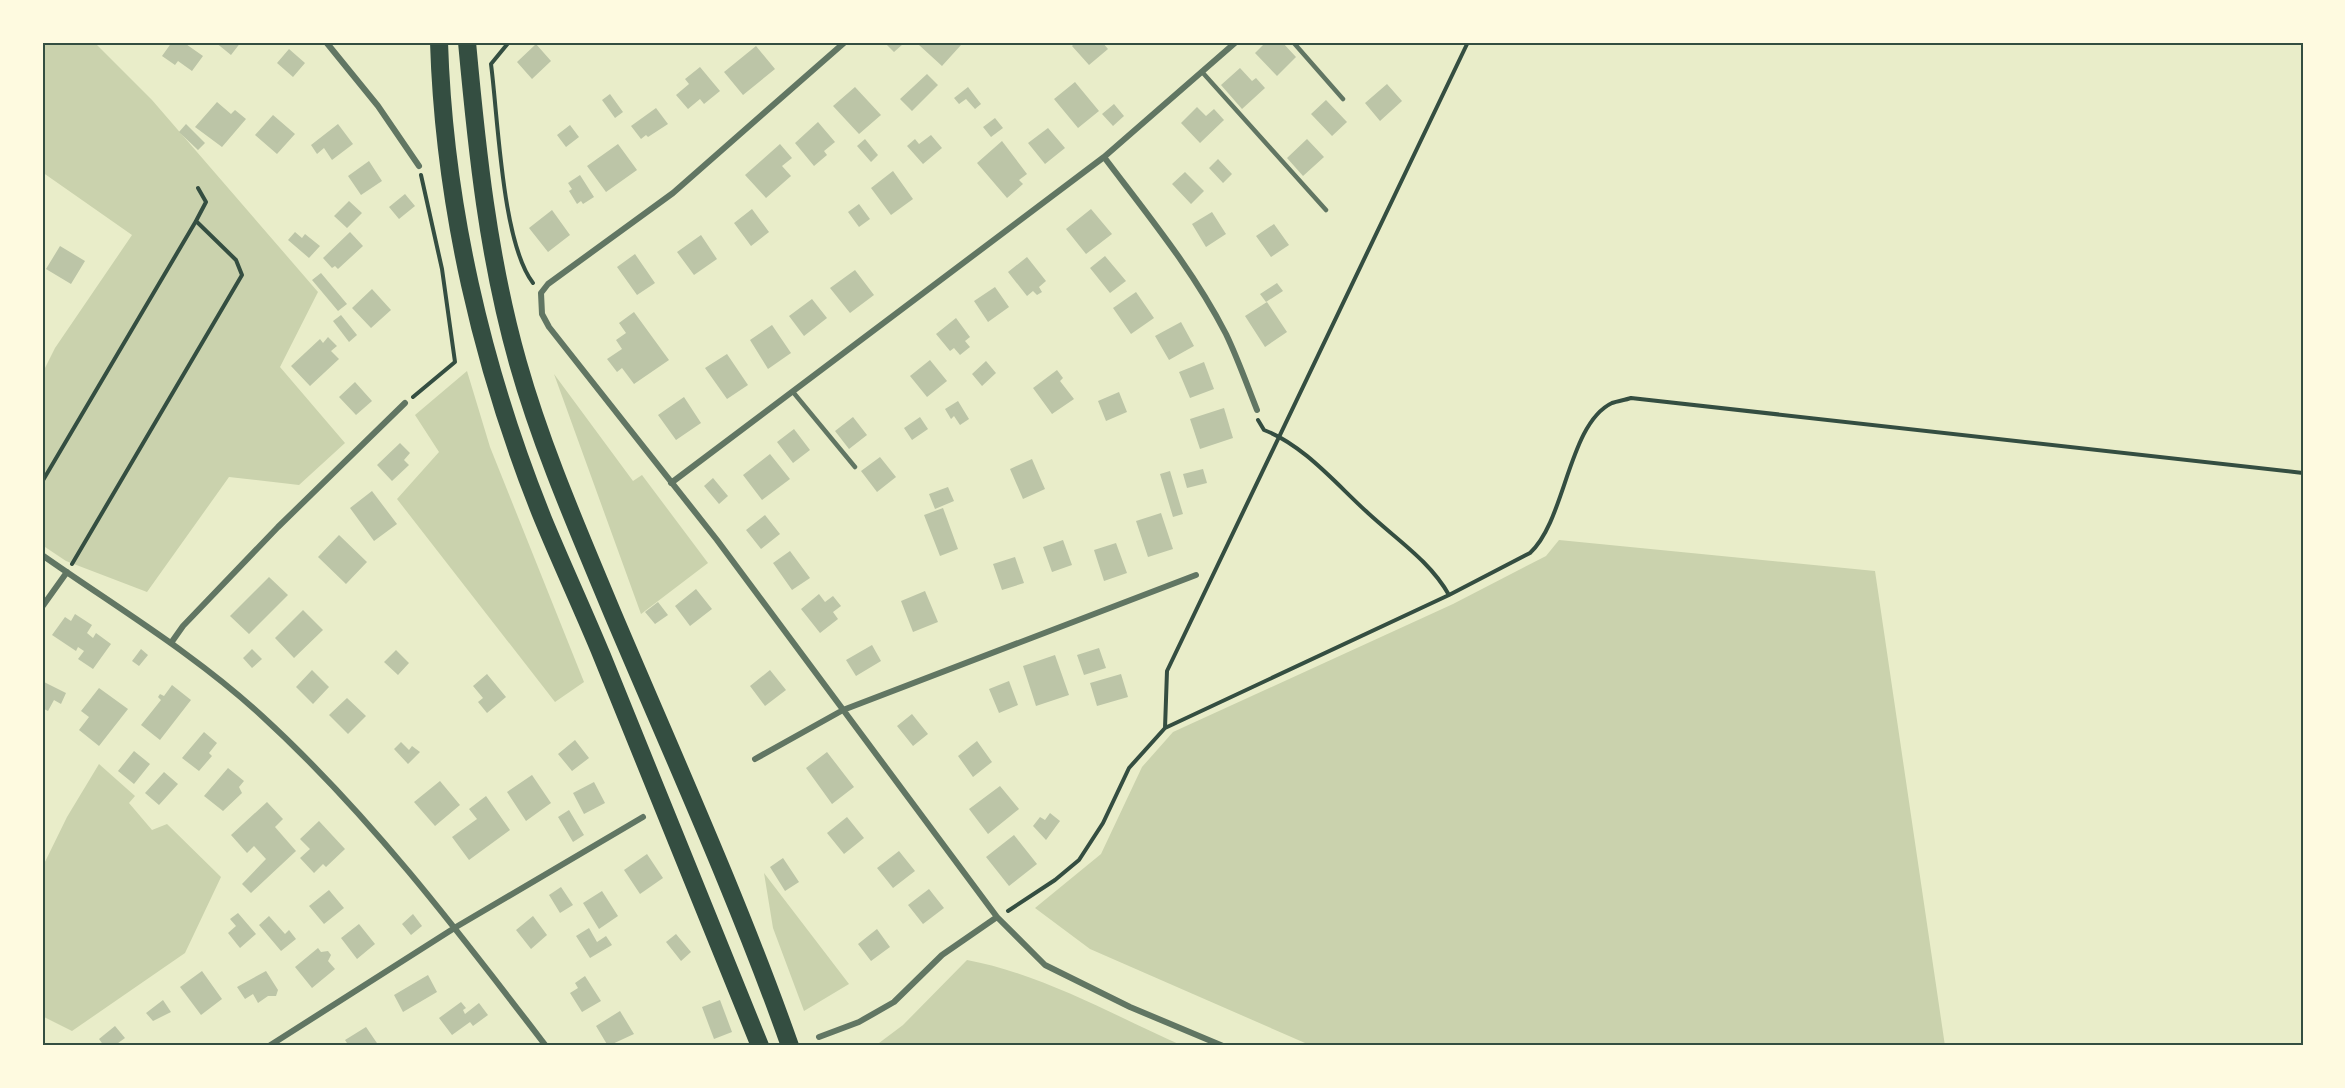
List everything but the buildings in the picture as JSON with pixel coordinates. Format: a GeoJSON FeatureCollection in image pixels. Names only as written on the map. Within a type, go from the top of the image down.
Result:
{"type":"FeatureCollection","features":[{"type":"Feature","properties":{"kind":"highway"},"geometry":{"type":"LineString","coordinates":[[439,42],[447,137],[464,260],[492,370],[542,516],[600,652],[760,1046]]}},
{"type":"Feature","properties":{"kind":"highway"},"geometry":{"type":"LineString","coordinates":[[467,42],[481,190],[494,264],[518,364],[568,506],[753,947],[790,1046]]}},
{"type":"Feature","properties":{"kind":"street"},"geometry":{"type":"LineString","coordinates":[[326,42],[378,106],[419,166]]}},
{"type":"Feature","properties":{"kind":"street"},"geometry":{"type":"LineString","coordinates":[[845,42],[673,193],[548,284],[541,293],[542,314],[549,327],[717,540],[997,917],[1045,965],[1130,1007],[1223,1046]]}},
{"type":"Feature","properties":{"kind":"street"},"geometry":{"type":"LineString","coordinates":[[670,483],[1104,157],[1203,74],[1236,42]]}},
{"type":"Feature","properties":{"kind":"street"},"geometry":{"type":"LineString","coordinates":[[1104,157],[1173,248],[1208,302],[1226,334],[1257,410]]}},
{"type":"Feature","properties":{"kind":"street"},"geometry":{"type":"LineString","coordinates":[[171,643],[183,626],[278,527],[405,403]]}},
{"type":"Feature","properties":{"kind":"street"},"geometry":{"type":"LineString","coordinates":[[42,555],[171,643],[261,715],[408,869],[456,927],[546,1046]]}},
{"type":"Feature","properties":{"kind":"street"},"geometry":{"type":"LineString","coordinates":[[42,607],[67,572]]}},
{"type":"Feature","properties":{"kind":"street"},"geometry":{"type":"LineString","coordinates":[[755,759],[843,710],[1196,574]]}},
{"type":"Feature","properties":{"kind":"street"},"geometry":{"type":"LineString","coordinates":[[269,1046],[456,927],[643,817]]}},
{"type":"Feature","properties":{"kind":"street"},"geometry":{"type":"LineString","coordinates":[[819,1037],[860,1022],[894,1002],[942,955],[997,917]]}},
{"type":"Feature","properties":{"kind":"lane"},"geometry":{"type":"LineString","coordinates":[[1293,42],[1344,99]]}},
{"type":"Feature","properties":{"kind":"lane"},"geometry":{"type":"LineString","coordinates":[[1203,74],[1326,210]]}},
{"type":"Feature","properties":{"kind":"lane"},"geometry":{"type":"LineString","coordinates":[[793,392],[855,467]]}},
{"type":"Feature","properties":{"kind":"path"},"geometry":{"type":"LineString","coordinates":[[509,42],[491,64],[499,142],[519,254],[530,279],[541,293]]}},
{"type":"Feature","properties":{"kind":"path"},"geometry":{"type":"LineString","coordinates":[[1165,728],[1167,671],[1468,42]]}},
{"type":"Feature","properties":{"kind":"path"},"geometry":{"type":"LineString","coordinates":[[405,403],[455,362],[442,269],[419,166]]}},
{"type":"Feature","properties":{"kind":"path"},"geometry":{"type":"LineString","coordinates":[[42,482],[206,202],[198,189]]}},
{"type":"Feature","properties":{"kind":"path"},"geometry":{"type":"LineString","coordinates":[[67,572],[242,275],[236,260],[195,221]]}},
{"type":"Feature","properties":{"kind":"path"},"geometry":{"type":"LineString","coordinates":[[997,917],[1055,880],[1079,860],[1103,823],[1129,768],[1165,728],[1449,595],[1514,563],[1540,544],[1548,530],[1580,445],[1592,425],[1612,403],[1631,399],[2303,473]]}},
{"type":"Feature","properties":{"kind":"path"},"geometry":{"type":"LineString","coordinates":[[1257,410],[1258,424],[1264,430],[1278,436],[1323,472],[1427,565],[1449,595]]}},
{"type":"Feature","properties":{"kind":"green space"},"geometry":{"type":"Polygon","coordinates":[[[42,42],[94,42],[152,100],[318,292],[280,367],[345,443],[299,485],[229,477],[147,592],[66,561],[42,545],[42,374],[55,348],[132,235],[42,172],[42,42]]]}},
{"type":"Feature","properties":{"kind":"green space"},"geometry":{"type":"Polygon","coordinates":[[[467,371],[490,447],[584,682],[555,702],[397,499],[439,452],[415,415],[467,371]]]}},
{"type":"Feature","properties":{"kind":"green space"},"geometry":{"type":"Polygon","coordinates":[[[554,374],[633,481],[642,475],[708,563],[641,614],[554,374]]]}},
{"type":"Feature","properties":{"kind":"green space"},"geometry":{"type":"Polygon","coordinates":[[[1559,540],[1875,571],[1945,1046],[1312,1046],[1090,949],[1035,908],[1101,854],[1142,767],[1173,732],[1453,604],[1546,556],[1559,540]]]}},
{"type":"Feature","properties":{"kind":"green space"},"geometry":{"type":"Polygon","coordinates":[[[99,764],[135,796],[129,803],[152,830],[167,824],[221,877],[185,953],[72,1031],[42,1016],[42,868],[67,817],[99,764]]]}},
{"type":"Feature","properties":{"kind":"green space"},"geometry":{"type":"Polygon","coordinates":[[[764,873],[849,984],[804,1011],[773,928],[764,873]]]}},
{"type":"Feature","properties":{"kind":"green space"},"geometry":{"type":"Polygon","coordinates":[[[967,960],[995,966],[1050,985],[1183,1046],[875,1046],[903,1025],[967,960]]]}}]}
